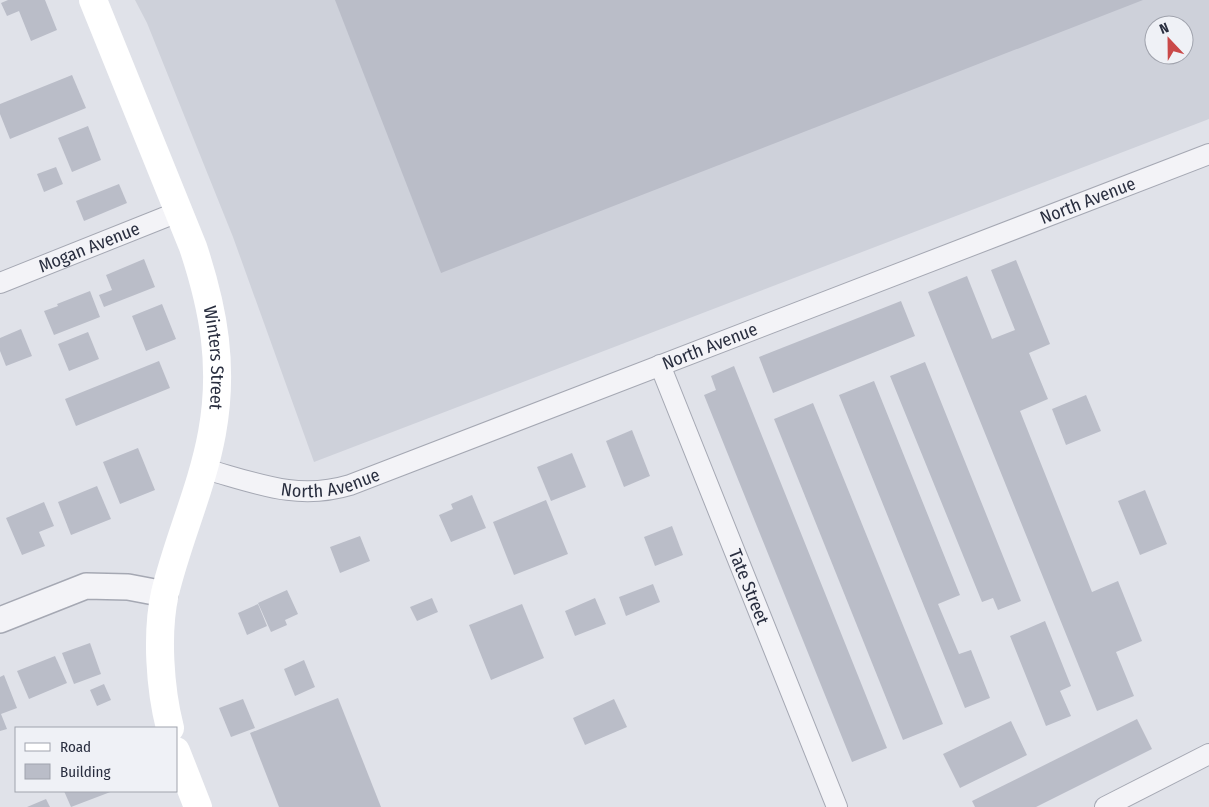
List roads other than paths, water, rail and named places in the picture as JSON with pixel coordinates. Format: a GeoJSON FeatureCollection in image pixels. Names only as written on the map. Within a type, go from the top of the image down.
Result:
{"type":"FeatureCollection","features":[{"type":"Feature","properties":{"kind":"main road","name":"Winters Street"},"geometry":{"type":"LineString","coordinates":[[93,0],[193,247],[206,286],[217,357],[217,392],[213,432],[205,469],[165,594],[160,636],[160,670],[170,727]]}},
{"type":"Feature","properties":{"kind":"main road"},"geometry":{"type":"LineString","coordinates":[[178,757],[198,807]]}},
{"type":"Feature","properties":{"kind":"street","name":"North Avenue"},"geometry":{"type":"LineString","coordinates":[[205,469],[288,491],[314,492],[338,488],[1209,154]]}},
{"type":"Feature","properties":{"kind":"street","name":"Mogan Avenue"},"geometry":{"type":"LineString","coordinates":[[0,283],[178,212]]}},
{"type":"Feature","properties":{"kind":"street","name":"Tate Street"},"geometry":{"type":"LineString","coordinates":[[660,365],[837,807]]}},
{"type":"Feature","properties":{"kind":"street"},"geometry":{"type":"LineString","coordinates":[[0,620],[86,586],[128,587],[165,594]]}},
{"type":"Feature","properties":{"kind":"street"},"geometry":{"type":"LineString","coordinates":[[1105,807],[1209,754]]}}]}
